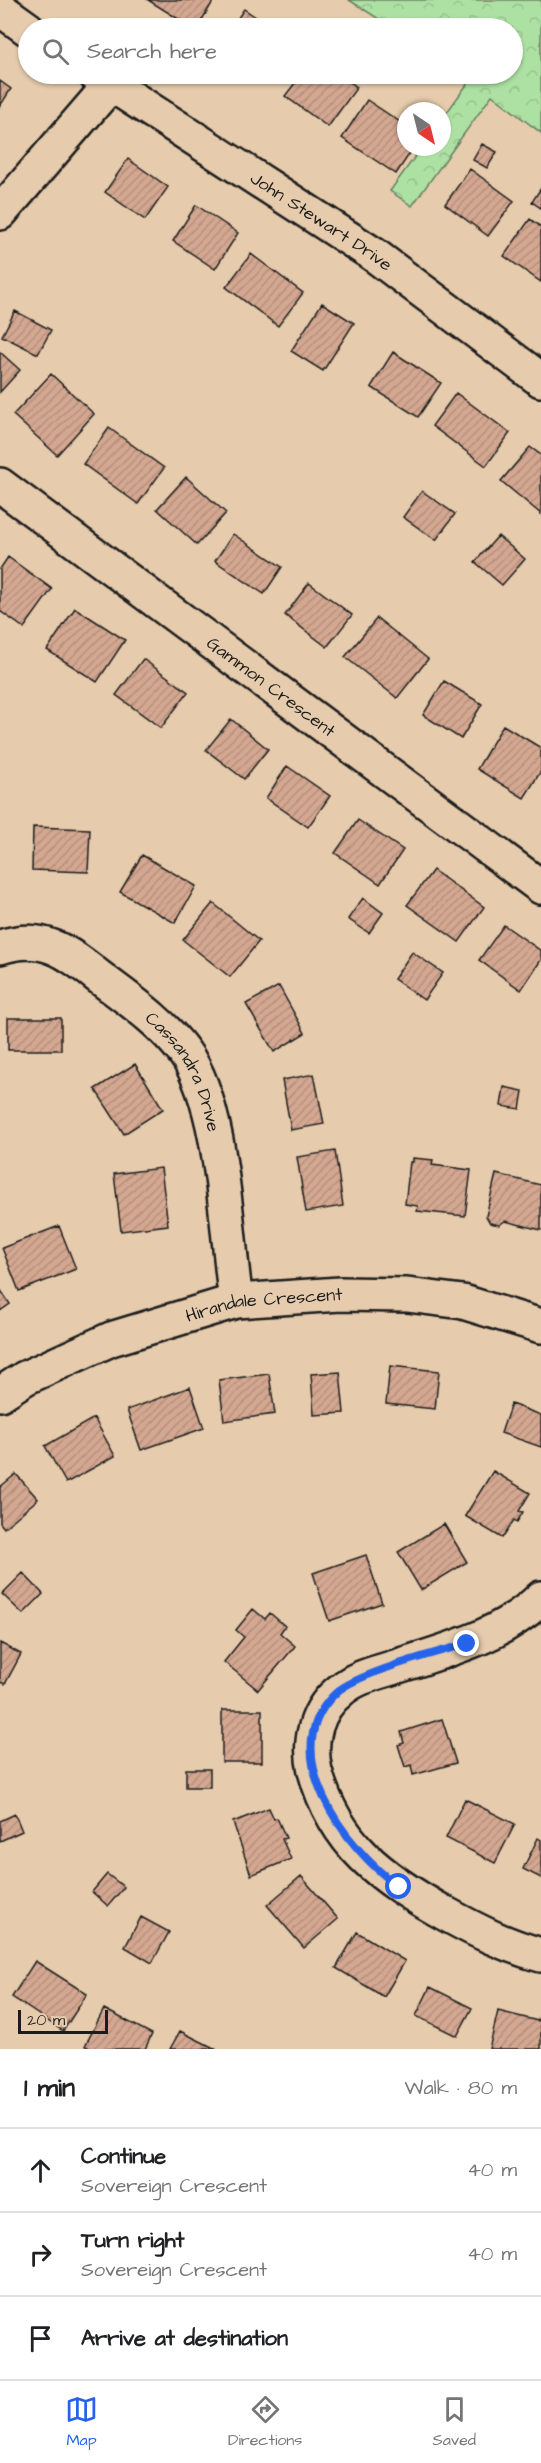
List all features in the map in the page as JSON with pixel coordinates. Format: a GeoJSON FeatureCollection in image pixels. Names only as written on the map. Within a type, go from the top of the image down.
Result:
{"type":"FeatureCollection","features":[{"type":"Feature","properties":{"kind":"street"},"geometry":{"type":"LineString","coordinates":[[0,9],[18,22]]}},
{"type":"Feature","properties":{"kind":"street"},"geometry":{"type":"LineString","coordinates":[[0,213],[99,84]]}},
{"type":"Feature","properties":{"kind":"street","name":"John Stewart Drive"},"geometry":{"type":"LineString","coordinates":[[111,84],[372,254],[541,380]]}},
{"type":"Feature","properties":{"kind":"street","name":"Gammon Crescent"},"geometry":{"type":"LineString","coordinates":[[0,485],[541,887]]}},
{"type":"Feature","properties":{"kind":"street","name":"Cassandra Drive"},"geometry":{"type":"LineString","coordinates":[[0,947],[18,942],[44,943],[69,954],[157,1021],[185,1054],[204,1092],[219,1159],[236,1301]]}},
{"type":"Feature","properties":{"kind":"street","name":"Hirandale Crescent"},"geometry":{"type":"LineString","coordinates":[[0,1394],[25,1378],[111,1339],[236,1301],[340,1294],[407,1295],[463,1302],[541,1326]]}},
{"type":"Feature","properties":{"kind":"street"},"geometry":{"type":"LineString","coordinates":[[541,1598],[526,1612],[486,1636],[349,1684],[339,1690],[318,1719],[312,1743],[312,1759],[329,1809],[366,1860],[399,1887],[486,1936],[541,1955]]}},
{"type":"Feature","properties":{"kind":"green space"},"geometry":{"type":"Polygon","coordinates":[[[349,0],[541,0],[541,133],[492,95],[451,152],[451,107],[467,84],[523,84],[523,18],[377,18],[349,0]]]}},
{"type":"Feature","properties":{"kind":"green space"},"geometry":{"type":"Polygon","coordinates":[[[415,156],[448,156],[412,206],[390,191],[415,156]]]}},
{"type":"Feature","properties":{"kind":"building"},"geometry":{"type":"Polygon","coordinates":[[[148,0],[214,0],[203,18],[177,18],[148,0]]]}},
{"type":"Feature","properties":{"kind":"building"},"geometry":{"type":"Polygon","coordinates":[[[244,9],[257,18],[238,18],[244,9]]]}},
{"type":"Feature","properties":{"kind":"building"},"geometry":{"type":"Polygon","coordinates":[[[0,81],[11,89],[0,106],[0,81]]]}},
{"type":"Feature","properties":{"kind":"building"},"geometry":{"type":"Polygon","coordinates":[[[294,84],[353,84],[357,87],[328,127],[285,96],[294,84]]]}},
{"type":"Feature","properties":{"kind":"building"},"geometry":{"type":"Polygon","coordinates":[[[367,100],[397,120],[397,156],[408,156],[396,174],[342,138],[367,100]]]}},
{"type":"Feature","properties":{"kind":"building"},"geometry":{"type":"Polygon","coordinates":[[[482,144],[497,152],[487,168],[473,160],[482,144]]]}},
{"type":"Feature","properties":{"kind":"building"},"geometry":{"type":"Polygon","coordinates":[[[128,159],[168,187],[145,220],[105,192],[128,159]]]}},
{"type":"Feature","properties":{"kind":"building"},"geometry":{"type":"Polygon","coordinates":[[[470,169],[514,201],[488,236],[445,204],[470,169]]]}},
{"type":"Feature","properties":{"kind":"building"},"geometry":{"type":"Polygon","coordinates":[[[541,188],[541,208],[532,202],[541,188]]]}},
{"type":"Feature","properties":{"kind":"building"},"geometry":{"type":"Polygon","coordinates":[[[196,205],[238,233],[215,269],[173,241],[196,205]]]}},
{"type":"Feature","properties":{"kind":"building"},"geometry":{"type":"Polygon","coordinates":[[[530,219],[541,227],[541,282],[504,256],[530,219]]]}},
{"type":"Feature","properties":{"kind":"building"},"geometry":{"type":"Polygon","coordinates":[[[251,254],[303,293],[278,326],[226,287],[251,254]]]}},
{"type":"Feature","properties":{"kind":"building"},"geometry":{"type":"Polygon","coordinates":[[[322,303],[354,323],[323,371],[291,351],[322,303]]]}},
{"type":"Feature","properties":{"kind":"building"},"geometry":{"type":"Polygon","coordinates":[[[15,311],[51,330],[38,354],[2,336],[15,311]]]}},
{"type":"Feature","properties":{"kind":"building"},"geometry":{"type":"Polygon","coordinates":[[[0,352],[20,370],[0,392],[0,352]]]}},
{"type":"Feature","properties":{"kind":"building"},"geometry":{"type":"Polygon","coordinates":[[[393,352],[441,383],[418,417],[371,387],[393,352]]]}},
{"type":"Feature","properties":{"kind":"building"},"geometry":{"type":"Polygon","coordinates":[[[51,374],[94,414],[57,455],[13,415],[51,374]]]}},
{"type":"Feature","properties":{"kind":"building"},"geometry":{"type":"Polygon","coordinates":[[[456,393],[510,433],[486,466],[432,426],[456,393]]]}},
{"type":"Feature","properties":{"kind":"building"},"geometry":{"type":"Polygon","coordinates":[[[109,428],[164,468],[138,504],[83,464],[109,428]]]}},
{"type":"Feature","properties":{"kind":"building"},"geometry":{"type":"Polygon","coordinates":[[[530,447],[541,455],[541,514],[501,481],[530,447]]]}},
{"type":"Feature","properties":{"kind":"building"},"geometry":{"type":"Polygon","coordinates":[[[186,477],[226,513],[197,545],[157,509],[186,477]]]}},
{"type":"Feature","properties":{"kind":"building"},"geometry":{"type":"Polygon","coordinates":[[[422,491],[455,514],[436,540],[403,517],[422,491]]]}},
{"type":"Feature","properties":{"kind":"building"},"geometry":{"type":"Polygon","coordinates":[[[233,534],[282,567],[264,594],[215,561],[233,534]]]}},
{"type":"Feature","properties":{"kind":"building"},"geometry":{"type":"Polygon","coordinates":[[[498,536],[525,559],[502,585],[475,562],[498,536]]]}},
{"type":"Feature","properties":{"kind":"building"},"geometry":{"type":"Polygon","coordinates":[[[8,557],[52,589],[24,628],[0,611],[0,569],[8,557]]]}},
{"type":"Feature","properties":{"kind":"building"},"geometry":{"type":"Polygon","coordinates":[[[309,583],[352,615],[327,647],[285,615],[309,583]]]}},
{"type":"Feature","properties":{"kind":"building"},"geometry":{"type":"Polygon","coordinates":[[[75,608],[125,640],[97,682],[47,650],[75,608]]]}},
{"type":"Feature","properties":{"kind":"building"},"geometry":{"type":"Polygon","coordinates":[[[377,618],[428,659],[397,698],[345,657],[377,618]]]}},
{"type":"Feature","properties":{"kind":"building"},"geometry":{"type":"Polygon","coordinates":[[[143,659],[188,692],[161,728],[116,695],[143,659]]]}},
{"type":"Feature","properties":{"kind":"building"},"geometry":{"type":"Polygon","coordinates":[[[444,681],[482,704],[461,739],[423,715],[444,681]]]}},
{"type":"Feature","properties":{"kind":"building"},"geometry":{"type":"Polygon","coordinates":[[[231,719],[268,749],[244,779],[206,750],[231,719]]]}},
{"type":"Feature","properties":{"kind":"building"},"geometry":{"type":"Polygon","coordinates":[[[503,725],[541,748],[541,771],[524,798],[477,769],[503,725]]]}},
{"type":"Feature","properties":{"kind":"building"},"geometry":{"type":"Polygon","coordinates":[[[287,766],[330,796],[308,827],[266,798],[287,766]]]}},
{"type":"Feature","properties":{"kind":"building"},"geometry":{"type":"Polygon","coordinates":[[[358,820],[403,850],[380,884],[335,853],[358,820]]]}},
{"type":"Feature","properties":{"kind":"building"},"geometry":{"type":"Polygon","coordinates":[[[33,827],[90,829],[88,872],[32,870],[33,827]]]}},
{"type":"Feature","properties":{"kind":"building"},"geometry":{"type":"Polygon","coordinates":[[[142,855],[196,886],[175,923],[120,892],[142,855]]]}},
{"type":"Feature","properties":{"kind":"building"},"geometry":{"type":"Polygon","coordinates":[[[433,870],[484,907],[459,942],[407,905],[433,870]]]}},
{"type":"Feature","properties":{"kind":"building"},"geometry":{"type":"Polygon","coordinates":[[[363,898],[383,913],[369,933],[348,919],[363,898]]]}},
{"type":"Feature","properties":{"kind":"building"},"geometry":{"type":"Polygon","coordinates":[[[213,903],[259,941],[230,977],[183,940],[213,903]]]}},
{"type":"Feature","properties":{"kind":"building"},"geometry":{"type":"Polygon","coordinates":[[[504,925],[541,951],[541,960],[521,990],[479,960],[504,925]]]}},
{"type":"Feature","properties":{"kind":"building"},"geometry":{"type":"Polygon","coordinates":[[[412,952],[443,973],[424,1000],[394,979],[412,952]]]}},
{"type":"Feature","properties":{"kind":"building"},"geometry":{"type":"Polygon","coordinates":[[[279,986],[305,1033],[274,1052],[246,1004],[279,986]]]}},
{"type":"Feature","properties":{"kind":"building"},"geometry":{"type":"Polygon","coordinates":[[[8,1018],[61,1018],[61,1050],[8,1050],[8,1018]]]}},
{"type":"Feature","properties":{"kind":"building"},"geometry":{"type":"Polygon","coordinates":[[[135,1064],[163,1109],[124,1134],[95,1089],[135,1064]]]}},
{"type":"Feature","properties":{"kind":"building"},"geometry":{"type":"Polygon","coordinates":[[[314,1074],[324,1124],[291,1130],[282,1080],[314,1074]]]}},
{"type":"Feature","properties":{"kind":"building"},"geometry":{"type":"Polygon","coordinates":[[[504,1087],[523,1091],[520,1109],[501,1106],[504,1087]]]}},
{"type":"Feature","properties":{"kind":"building"},"geometry":{"type":"Polygon","coordinates":[[[335,1151],[343,1206],[306,1212],[297,1157],[335,1151]]]}},
{"type":"Feature","properties":{"kind":"building"},"geometry":{"type":"Polygon","coordinates":[[[413,1158],[433,1160],[432,1165],[471,1170],[465,1216],[417,1211],[418,1206],[405,1204],[410,1162],[413,1162],[413,1158]]]}},
{"type":"Feature","properties":{"kind":"building"},"geometry":{"type":"Polygon","coordinates":[[[161,1168],[168,1225],[121,1231],[114,1174],[161,1168]]]}},
{"type":"Feature","properties":{"kind":"building"},"geometry":{"type":"Polygon","coordinates":[[[496,1174],[541,1185],[541,1230],[505,1221],[499,1225],[490,1223],[486,1216],[496,1174]]]}},
{"type":"Feature","properties":{"kind":"building"},"geometry":{"type":"Polygon","coordinates":[[[59,1226],[76,1269],[19,1291],[2,1248],[59,1226]]]}},
{"type":"Feature","properties":{"kind":"building"},"geometry":{"type":"Polygon","coordinates":[[[0,1289],[10,1304],[0,1311],[0,1289]]]}},
{"type":"Feature","properties":{"kind":"building"},"geometry":{"type":"Polygon","coordinates":[[[390,1366],[439,1371],[435,1409],[386,1404],[390,1366]]]}},
{"type":"Feature","properties":{"kind":"building"},"geometry":{"type":"Polygon","coordinates":[[[340,1372],[344,1413],[314,1415],[311,1374],[340,1372]]]}},
{"type":"Feature","properties":{"kind":"building"},"geometry":{"type":"Polygon","coordinates":[[[269,1374],[275,1414],[224,1421],[219,1380],[269,1374]]]}},
{"type":"Feature","properties":{"kind":"building"},"geometry":{"type":"Polygon","coordinates":[[[190,1387],[204,1428],[141,1450],[127,1410],[190,1387]]]}},
{"type":"Feature","properties":{"kind":"building"},"geometry":{"type":"Polygon","coordinates":[[[511,1404],[541,1415],[541,1447],[501,1433],[511,1404]]]}},
{"type":"Feature","properties":{"kind":"building"},"geometry":{"type":"Polygon","coordinates":[[[94,1418],[115,1456],[66,1483],[45,1446],[94,1418]]]}},
{"type":"Feature","properties":{"kind":"building"},"geometry":{"type":"Polygon","coordinates":[[[493,1471],[530,1493],[519,1511],[523,1512],[517,1522],[514,1520],[502,1538],[465,1516],[493,1471]]]}},
{"type":"Feature","properties":{"kind":"building"},"geometry":{"type":"Polygon","coordinates":[[[16,1474],[38,1499],[4,1528],[0,1523],[0,1487],[16,1474]]]}},
{"type":"Feature","properties":{"kind":"building"},"geometry":{"type":"Polygon","coordinates":[[[444,1524],[467,1562],[421,1590],[398,1552],[444,1524]]]}},
{"type":"Feature","properties":{"kind":"building"},"geometry":{"type":"Polygon","coordinates":[[[366,1555],[382,1603],[329,1621],[313,1573],[366,1555]]]}},
{"type":"Feature","properties":{"kind":"building"},"geometry":{"type":"Polygon","coordinates":[[[23,1573],[43,1594],[23,1614],[2,1594],[23,1573]]]}},
{"type":"Feature","properties":{"kind":"building"},"geometry":{"type":"Polygon","coordinates":[[[253,1609],[265,1619],[270,1613],[285,1626],[280,1633],[295,1646],[258,1690],[224,1662],[244,1637],[236,1630],[253,1609]]]}},
{"type":"Feature","properties":{"kind":"building"},"geometry":{"type":"Polygon","coordinates":[[[0,1643],[21,1654],[5,1684],[0,1682],[0,1643]]]}},
{"type":"Feature","properties":{"kind":"building"},"geometry":{"type":"Polygon","coordinates":[[[222,1710],[262,1710],[262,1762],[222,1762],[222,1710]]]}},
{"type":"Feature","properties":{"kind":"building"},"geometry":{"type":"Polygon","coordinates":[[[442,1719],[456,1763],[413,1775],[411,1765],[405,1767],[398,1745],[404,1743],[401,1732],[442,1719]]]}},
{"type":"Feature","properties":{"kind":"building"},"geometry":{"type":"Polygon","coordinates":[[[186,1769],[210,1769],[210,1787],[186,1787],[186,1769]]]}},
{"type":"Feature","properties":{"kind":"building"},"geometry":{"type":"Polygon","coordinates":[[[465,1799],[515,1824],[495,1863],[446,1838],[465,1799]]]}},
{"type":"Feature","properties":{"kind":"building"},"geometry":{"type":"Polygon","coordinates":[[[269,1808],[274,1819],[277,1818],[286,1838],[282,1839],[291,1859],[251,1875],[233,1822],[269,1808]]]}},
{"type":"Feature","properties":{"kind":"building"},"geometry":{"type":"Polygon","coordinates":[[[15,1814],[22,1831],[0,1841],[0,1821],[15,1814]]]}},
{"type":"Feature","properties":{"kind":"building"},"geometry":{"type":"Polygon","coordinates":[[[538,1838],[541,1840],[541,1878],[523,1869],[538,1838]]]}},
{"type":"Feature","properties":{"kind":"building"},"geometry":{"type":"Polygon","coordinates":[[[107,1874],[124,1887],[108,1906],[92,1892],[107,1874]]]}},
{"type":"Feature","properties":{"kind":"building"},"geometry":{"type":"Polygon","coordinates":[[[301,1876],[338,1919],[304,1948],[267,1905],[301,1876]]]}},
{"type":"Feature","properties":{"kind":"building"},"geometry":{"type":"Polygon","coordinates":[[[141,1917],[169,1932],[152,1963],[125,1947],[141,1917]]]}},
{"type":"Feature","properties":{"kind":"building"},"geometry":{"type":"Polygon","coordinates":[[[357,1932],[405,1961],[384,1997],[336,1968],[357,1932]]]}},
{"type":"Feature","properties":{"kind":"building"},"geometry":{"type":"Polygon","coordinates":[[[35,1961],[87,1994],[63,2031],[12,1997],[35,1961]]]}},
{"type":"Feature","properties":{"kind":"building"},"geometry":{"type":"Polygon","coordinates":[[[430,1987],[472,2008],[457,2036],[416,2016],[430,1987]]]}},
{"type":"Feature","properties":{"kind":"building"},"geometry":{"type":"Polygon","coordinates":[[[104,2009],[152,2034],[145,2049],[92,2049],[85,2046],[104,2009]]]}},
{"type":"Feature","properties":{"kind":"building"},"geometry":{"type":"Polygon","coordinates":[[[498,2011],[538,2021],[541,2017],[541,2049],[489,2049],[498,2011]]]}},
{"type":"Feature","properties":{"kind":"building"},"geometry":{"type":"Polygon","coordinates":[[[180,2031],[216,2049],[170,2049],[180,2031]]]}},
{"type":"Feature","properties":{"kind":"route"},"geometry":{"type":"LineString","coordinates":[[399,1887],[366,1860],[352,1844],[329,1809],[312,1759],[314,1731],[318,1719],[331,1699],[349,1684],[360,1678],[467,1644]]}}]}
